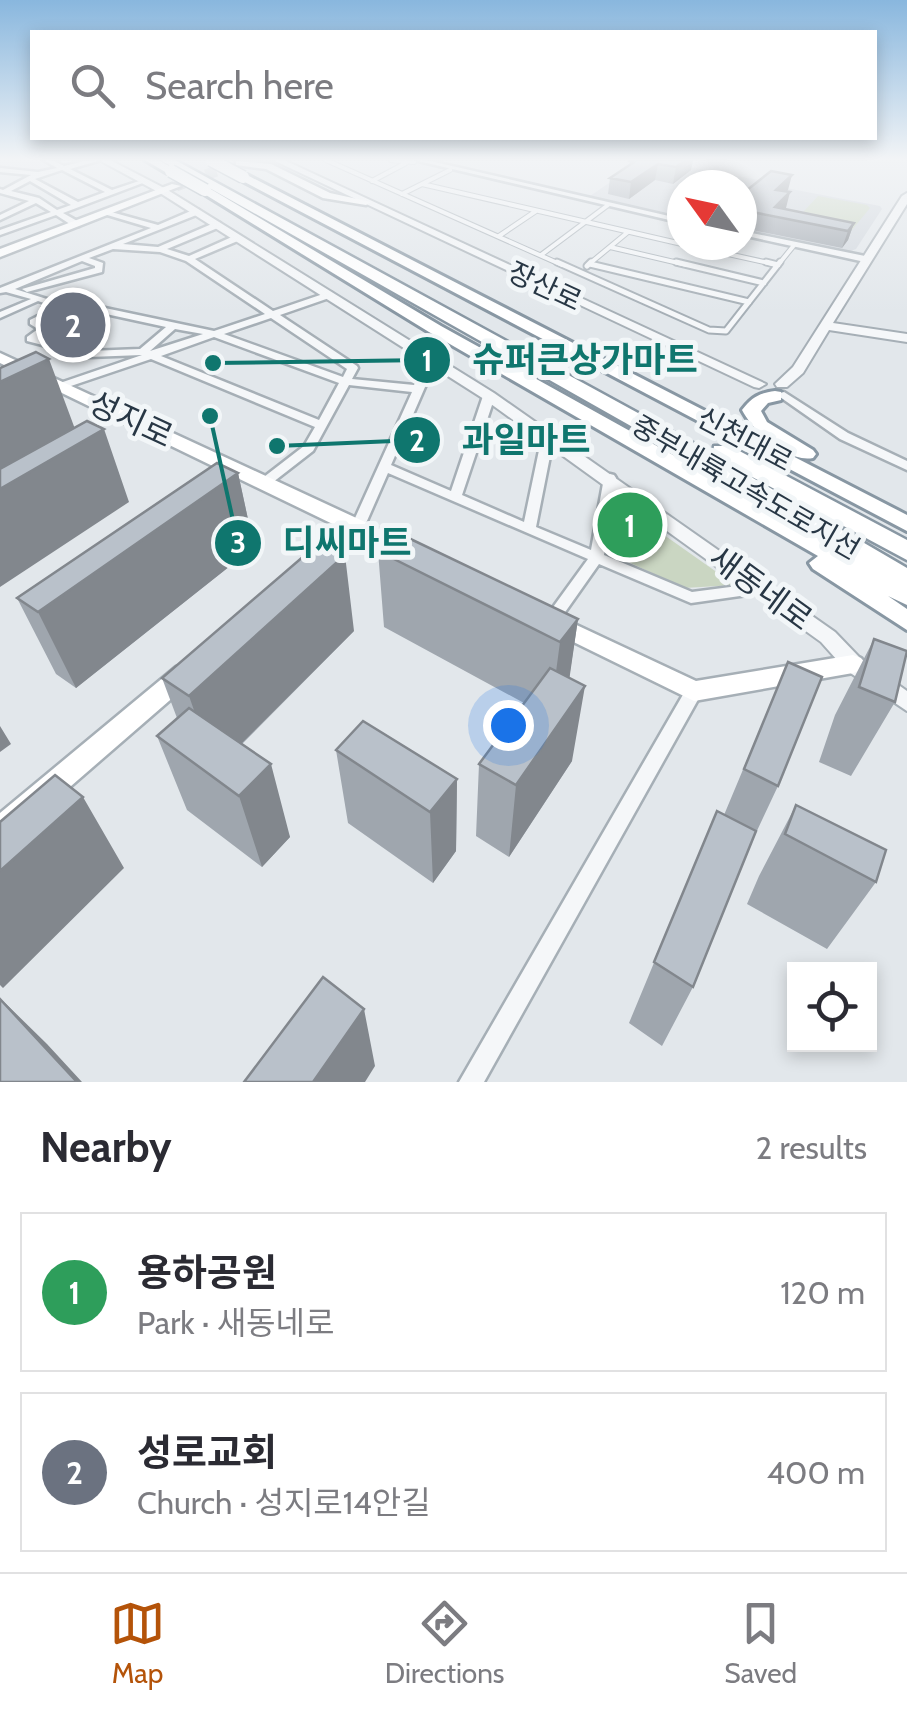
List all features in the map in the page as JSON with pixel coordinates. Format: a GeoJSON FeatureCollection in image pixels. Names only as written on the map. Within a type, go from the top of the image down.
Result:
{"type":"FeatureCollection","features":[{"type":"Feature","properties":{"kind":"highway","name":"신천대로"},"geometry":{"type":"LineString","coordinates":[[238,210],[435,329],[907,596]]}},
{"type":"Feature","properties":{"kind":"highway","name":"중부내륙고속도로지선"},"geometry":{"type":"LineString","coordinates":[[258,210],[699,455],[907,580]]}},
{"type":"Feature","properties":{"kind":"highway","name":"중부내륙고속도로지선"},"geometry":{"type":"LineString","coordinates":[[262,210],[907,551]]}},
{"type":"Feature","properties":{"kind":"highway","name":"신천대로"},"geometry":{"type":"LineString","coordinates":[[325,210],[907,524]]}},
{"type":"Feature","properties":{"kind":"highway"},"geometry":{"type":"LineString","coordinates":[[775,390],[751,410],[760,426],[907,507]]}},
{"type":"Feature","properties":{"kind":"highway"},"geometry":{"type":"LineString","coordinates":[[742,505],[907,621]]}},
{"type":"Feature","properties":{"kind":"main road"},"geometry":{"type":"LineString","coordinates":[[0,253],[111,210]]}},
{"type":"Feature","properties":{"kind":"main road","name":"성지로"},"geometry":{"type":"LineString","coordinates":[[0,357],[54,390],[264,482],[428,562]]}},
{"type":"Feature","properties":{"kind":"main road"},"geometry":{"type":"LineString","coordinates":[[298,578],[358,527]]}},
{"type":"Feature","properties":{"kind":"main road"},"geometry":{"type":"LineString","coordinates":[[542,617],[694,690],[853,664]]}},
{"type":"Feature","properties":{"kind":"main road"},"geometry":{"type":"LineString","coordinates":[[0,830],[209,653]]}},
{"type":"Feature","properties":{"kind":"street"},"geometry":{"type":"LineString","coordinates":[[52,210],[76,224]]}},
{"type":"Feature","properties":{"kind":"street"},"geometry":{"type":"LineString","coordinates":[[0,233],[63,210]]}},
{"type":"Feature","properties":{"kind":"street","name":"장산로"},"geometry":{"type":"LineString","coordinates":[[384,210],[775,390]]}},
{"type":"Feature","properties":{"kind":"street"},"geometry":{"type":"LineString","coordinates":[[635,210],[667,217]]}},
{"type":"Feature","properties":{"kind":"street"},"geometry":{"type":"LineString","coordinates":[[897,210],[798,370],[775,390],[844,436],[907,466]]}},
{"type":"Feature","properties":{"kind":"street"},"geometry":{"type":"LineString","coordinates":[[107,212],[157,227]]}},
{"type":"Feature","properties":{"kind":"street"},"geometry":{"type":"LineString","coordinates":[[7,292],[196,212]]}},
{"type":"Feature","properties":{"kind":"street","name":"새동네로"},"geometry":{"type":"LineString","coordinates":[[196,212],[489,396],[610,478],[828,637],[853,664],[907,702]]}},
{"type":"Feature","properties":{"kind":"street"},"geometry":{"type":"LineString","coordinates":[[161,250],[217,225]]}},
{"type":"Feature","properties":{"kind":"street"},"geometry":{"type":"LineString","coordinates":[[757,236],[865,259]]}},
{"type":"Feature","properties":{"kind":"street"},"geometry":{"type":"LineString","coordinates":[[189,258],[237,238]]}},
{"type":"Feature","properties":{"kind":"street"},"geometry":{"type":"LineString","coordinates":[[112,246],[161,250],[189,258],[353,368],[309,448],[264,482]]}},
{"type":"Feature","properties":{"kind":"street"},"geometry":{"type":"LineString","coordinates":[[7,292],[99,270],[100,266],[81,258]]}},
{"type":"Feature","properties":{"kind":"street"},"geometry":{"type":"LineString","coordinates":[[7,292],[34,301],[216,334],[347,382],[418,389]]}},
{"type":"Feature","properties":{"kind":"street"},"geometry":{"type":"LineString","coordinates":[[54,390],[146,354],[329,295]]}},
{"type":"Feature","properties":{"kind":"street"},"geometry":{"type":"LineString","coordinates":[[0,316],[34,301]]}},
{"type":"Feature","properties":{"kind":"street"},"geometry":{"type":"LineString","coordinates":[[62,306],[33,322],[45,329],[30,339],[89,354],[146,354],[320,425]]}},
{"type":"Feature","properties":{"kind":"street"},"geometry":{"type":"LineString","coordinates":[[146,354],[175,324]]}},
{"type":"Feature","properties":{"kind":"street"},"geometry":{"type":"LineString","coordinates":[[825,326],[907,338]]}},
{"type":"Feature","properties":{"kind":"street"},"geometry":{"type":"LineString","coordinates":[[358,527],[427,368],[436,362]]}},
{"type":"Feature","properties":{"kind":"street"},"geometry":{"type":"LineString","coordinates":[[455,497],[489,396]]}},
{"type":"Feature","properties":{"kind":"street"},"geometry":{"type":"LineString","coordinates":[[528,529],[548,436]]}},
{"type":"Feature","properties":{"kind":"street"},"geometry":{"type":"LineString","coordinates":[[384,467],[691,598],[761,588]]}},
{"type":"Feature","properties":{"kind":"street"},"geometry":{"type":"LineString","coordinates":[[542,617],[596,558],[610,478]]}},
{"type":"Feature","properties":{"kind":"street"},"geometry":{"type":"LineString","coordinates":[[470,1082],[694,690]]}},
{"type":"Feature","properties":{"kind":"lane"},"geometry":{"type":"LineString","coordinates":[[440,210],[709,330],[726,331],[795,244]]}},
{"type":"Feature","properties":{"kind":"lane"},"geometry":{"type":"LineString","coordinates":[[541,255],[600,210]]}},
{"type":"Feature","properties":{"kind":"lane"},"geometry":{"type":"LineString","coordinates":[[499,236],[536,211],[667,240]]}},
{"type":"Feature","properties":{"kind":"lane"},"geometry":{"type":"LineString","coordinates":[[580,272],[628,232]]}},
{"type":"Feature","properties":{"kind":"lane"},"geometry":{"type":"LineString","coordinates":[[610,247],[764,283]]}},
{"type":"Feature","properties":{"kind":"lane"},"geometry":{"type":"LineString","coordinates":[[756,260],[778,265]]}},
{"type":"Feature","properties":{"kind":"lane"},"geometry":{"type":"LineString","coordinates":[[590,264],[748,302]]}},
{"type":"Feature","properties":{"kind":"shaded area"},"geometry":{"type":"Polygon","coordinates":[[[757,210],[881,210],[856,249],[848,252],[757,234],[757,210]]]}},
{"type":"Feature","properties":{"kind":"green space"},"geometry":{"type":"Polygon","coordinates":[[[805,210],[868,210],[847,236],[793,223],[805,210]]]}},
{"type":"Feature","properties":{"kind":"green space"},"geometry":{"type":"Polygon","coordinates":[[[613,499],[735,585],[684,588],[607,552],[613,499]]]}},
{"type":"Feature","properties":{"kind":"building"},"geometry":{"type":"Polygon","coordinates":[[[757,210],[792,210],[854,223],[848,231],[757,210]]]}},
{"type":"Feature","properties":{"kind":"building"},"geometry":{"type":"Polygon","coordinates":[[[60,298],[100,305],[64,326],[41,321],[48,312],[42,307],[60,298]]]}},
{"type":"Feature","properties":{"kind":"building"},"geometry":{"type":"Polygon","coordinates":[[[36,352],[49,359],[0,382],[0,368],[36,352]]]}},
{"type":"Feature","properties":{"kind":"building"},"geometry":{"type":"Polygon","coordinates":[[[87,421],[104,429],[0,489],[0,469],[87,421]]]}},
{"type":"Feature","properties":{"kind":"building"},"geometry":{"type":"Polygon","coordinates":[[[217,463],[238,473],[38,612],[17,598],[217,463]]]}},
{"type":"Feature","properties":{"kind":"building"},"geometry":{"type":"Polygon","coordinates":[[[398,533],[578,619],[560,642],[378,551],[398,533]]]}},
{"type":"Feature","properties":{"kind":"building"},"geometry":{"type":"Polygon","coordinates":[[[319,543],[345,555],[189,696],[162,678],[319,543]]]}},
{"type":"Feature","properties":{"kind":"building"},"geometry":{"type":"Polygon","coordinates":[[[874,639],[907,651],[895,702],[859,687],[874,639]]]}},
{"type":"Feature","properties":{"kind":"building"},"geometry":{"type":"Polygon","coordinates":[[[788,662],[822,677],[778,786],[744,769],[788,662]]]}},
{"type":"Feature","properties":{"kind":"building"},"geometry":{"type":"Polygon","coordinates":[[[550,668],[585,686],[516,785],[479,764],[550,668]]]}},
{"type":"Feature","properties":{"kind":"building"},"geometry":{"type":"Polygon","coordinates":[[[189,708],[271,764],[239,796],[157,736],[189,708]]]}},
{"type":"Feature","properties":{"kind":"building"},"geometry":{"type":"Polygon","coordinates":[[[363,721],[457,779],[430,812],[336,750],[363,721]]]}},
{"type":"Feature","properties":{"kind":"building"},"geometry":{"type":"Polygon","coordinates":[[[55,775],[83,797],[0,871],[0,822],[55,775]]]}},
{"type":"Feature","properties":{"kind":"building"},"geometry":{"type":"Polygon","coordinates":[[[796,805],[886,850],[876,882],[785,834],[796,805]]]}},
{"type":"Feature","properties":{"kind":"building"},"geometry":{"type":"Polygon","coordinates":[[[717,811],[756,831],[693,987],[654,962],[717,811]]]}},
{"type":"Feature","properties":{"kind":"building"},"geometry":{"type":"Polygon","coordinates":[[[323,977],[364,1009],[313,1082],[244,1082],[323,977]]]}},
{"type":"Feature","properties":{"kind":"building"},"geometry":{"type":"Polygon","coordinates":[[[0,999],[77,1082],[0,1082],[0,999]]]}},
{"type":"Feature","properties":{"kind":"place","name":"성로교회"},"geometry":{"type":"Point","coordinates":[73,325]}},
{"type":"Feature","properties":{"kind":"place","name":"슈퍼큰상가마트"},"geometry":{"type":"Point","coordinates":[213,363]}},
{"type":"Feature","properties":{"kind":"place","name":"디씨마트"},"geometry":{"type":"Point","coordinates":[210,416]}},
{"type":"Feature","properties":{"kind":"place","name":"과일마트"},"geometry":{"type":"Point","coordinates":[277,446]}},
{"type":"Feature","properties":{"kind":"place","name":"용하공원"},"geometry":{"type":"Point","coordinates":[630,525]}}]}
